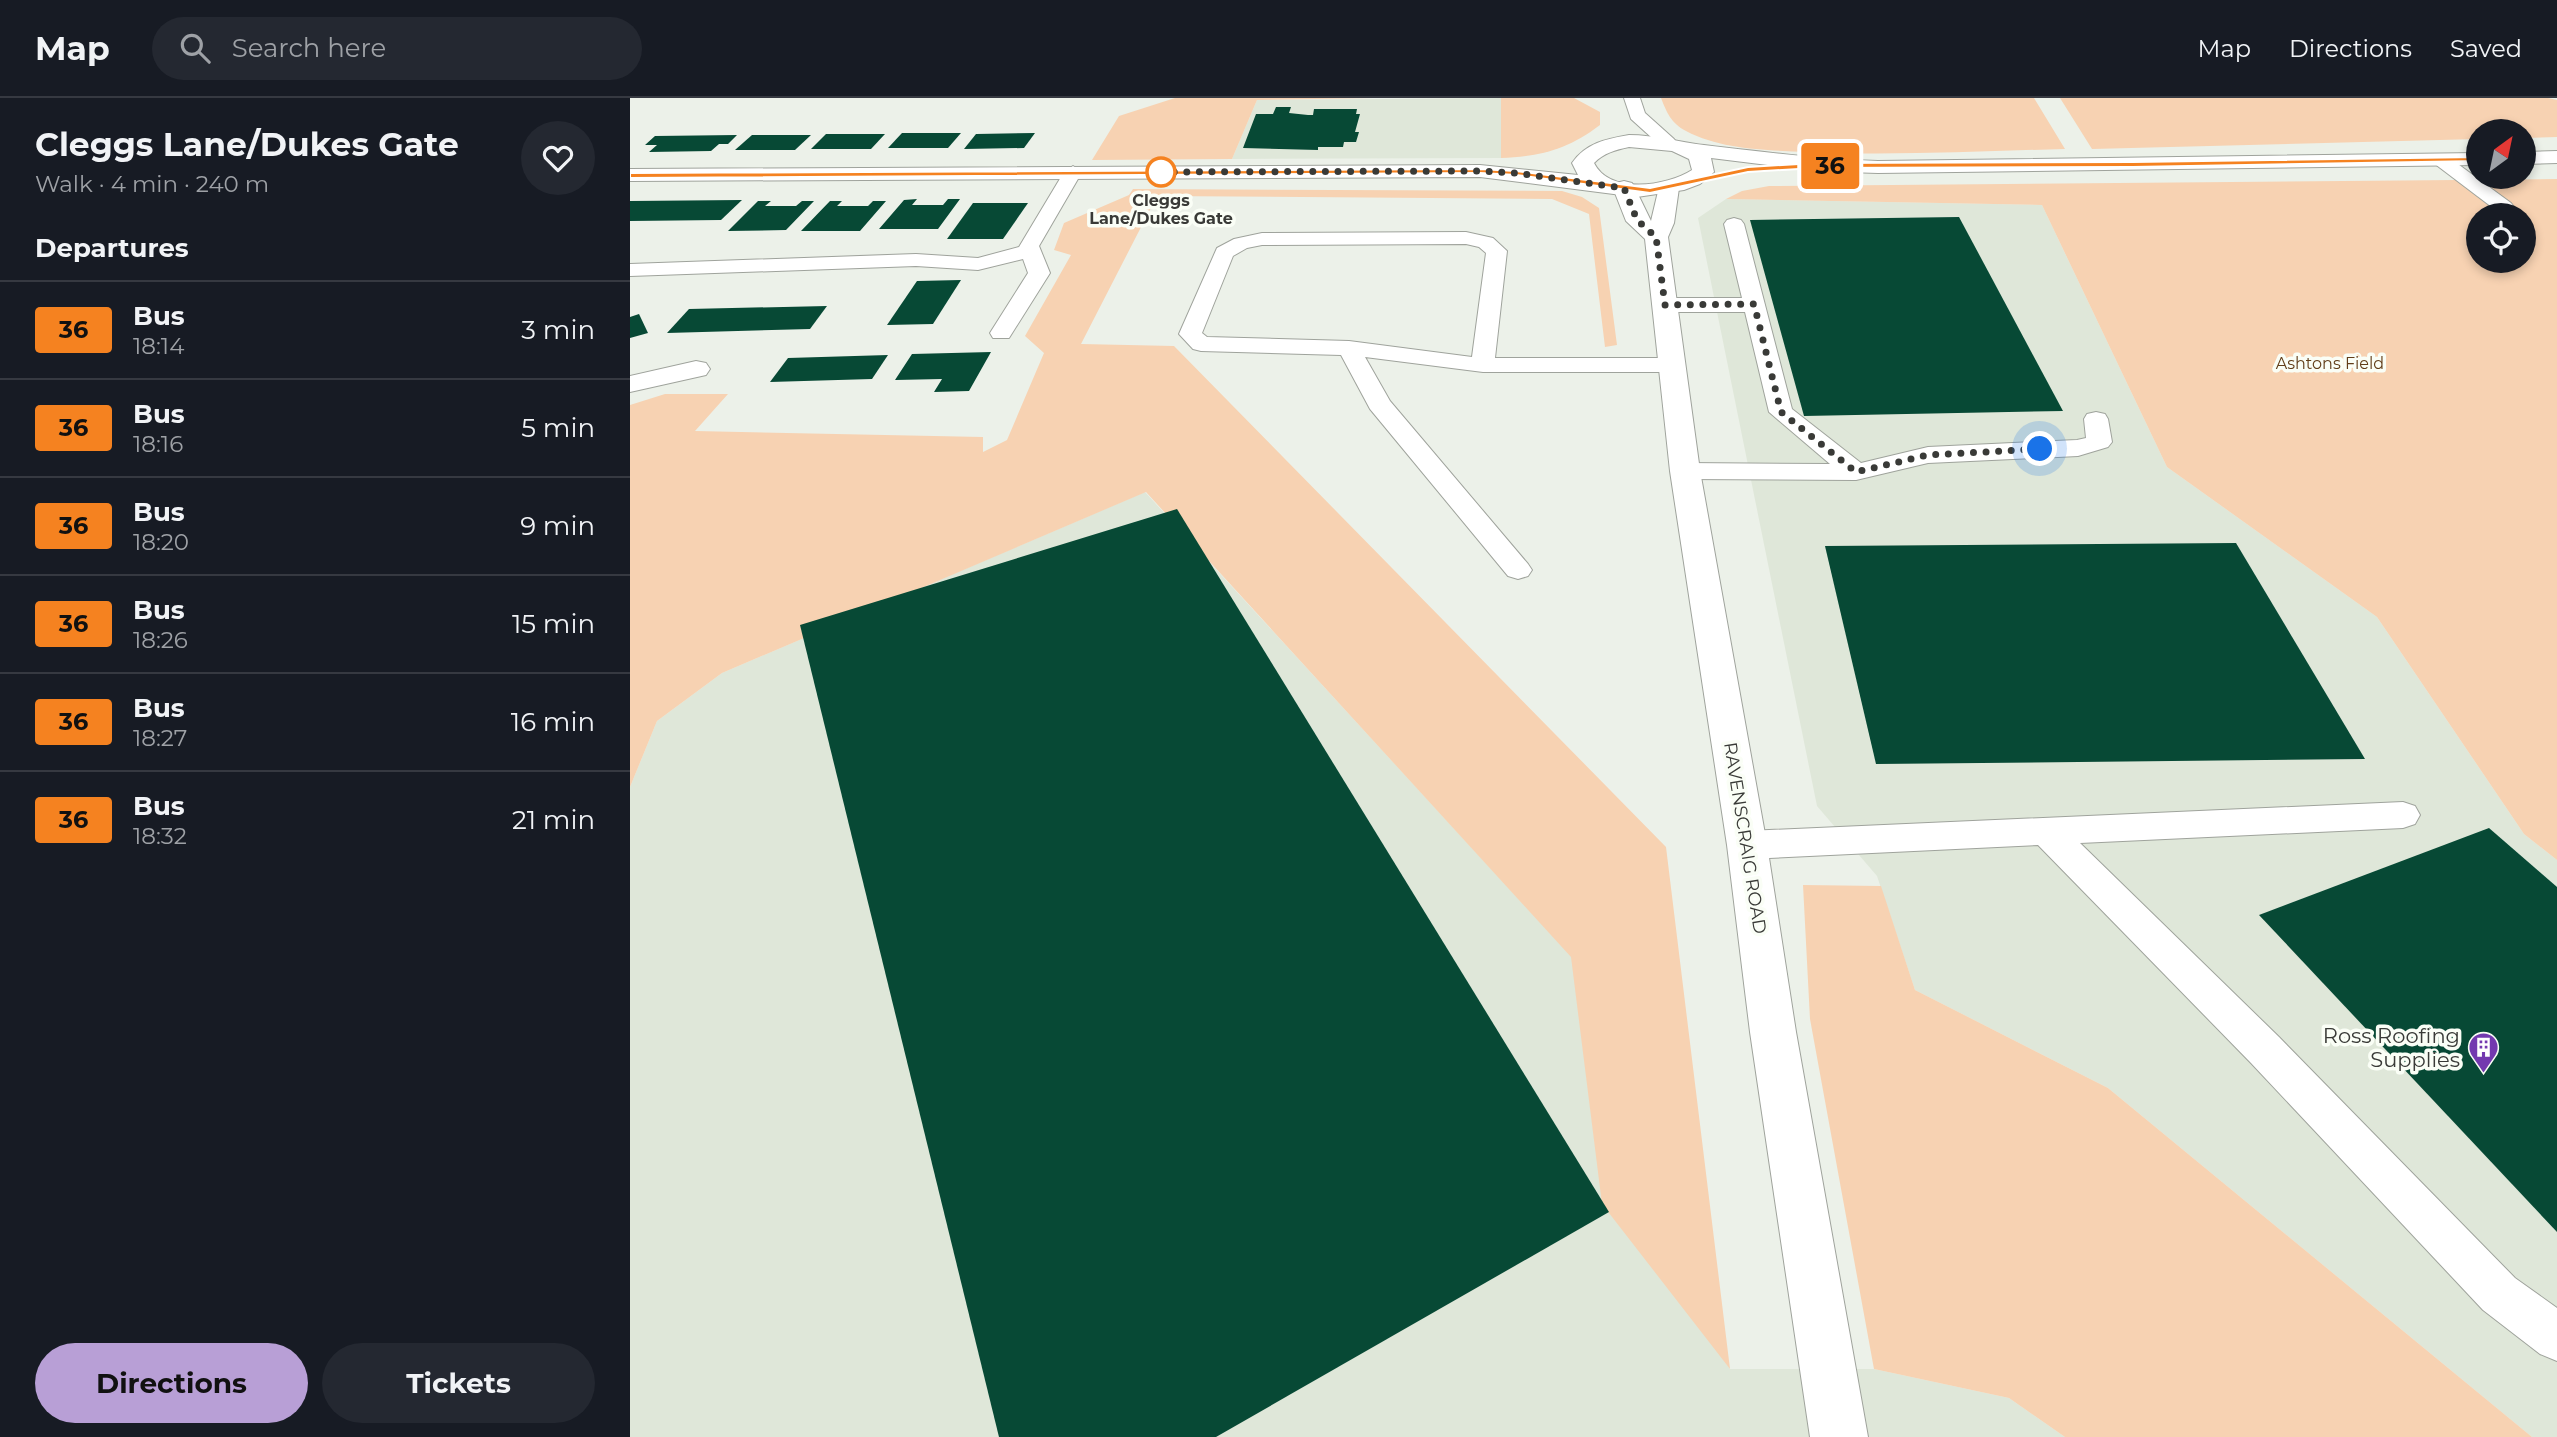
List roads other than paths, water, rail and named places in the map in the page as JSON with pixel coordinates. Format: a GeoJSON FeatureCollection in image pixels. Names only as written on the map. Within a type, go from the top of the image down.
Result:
{"type":"FeatureCollection","features":[{"type":"Feature","properties":{"kind":"main road"},"geometry":{"type":"LineString","coordinates":[[1480,171],[1589,155],[1611,144],[1629,141],[1816,165]]}},
{"type":"Feature","properties":{"kind":"main road"},"geometry":{"type":"LineString","coordinates":[[1677,146],[1701,158],[1704,164],[1703,172],[1696,179]]}},
{"type":"Feature","properties":{"kind":"main road"},"geometry":{"type":"LineString","coordinates":[[1589,155],[1584,163],[1585,171],[1594,179],[1616,187],[1637,220],[1656,237]]}},
{"type":"Feature","properties":{"kind":"main road"},"geometry":{"type":"LineString","coordinates":[[2536,158],[2557,157]]}},
{"type":"Feature","properties":{"kind":"main road"},"geometry":{"type":"LineString","coordinates":[[630,175],[1480,171],[1616,187],[1668,188],[1696,179],[1748,169],[1816,165],[1891,167],[2466,159]]}},
{"type":"Feature","properties":{"kind":"main road","name":"RAVENSCRAIG ROAD"},"geometry":{"type":"LineString","coordinates":[[1668,188],[1662,223],[1656,237],[1685,471],[1747,845],[1773,1032],[1839,1437]]}},
{"type":"Feature","properties":{"kind":"main road"},"geometry":{"type":"LineString","coordinates":[[630,384],[695,369]]}},
{"type":"Feature","properties":{"kind":"lane"},"geometry":{"type":"LineString","coordinates":[[1611,144],[1634,106],[1677,146]]}},
{"type":"Feature","properties":{"kind":"lane"},"geometry":{"type":"LineString","coordinates":[[2441,160],[2499,203]]}},
{"type":"Feature","properties":{"kind":"lane"},"geometry":{"type":"LineString","coordinates":[[1001,333],[1039,273],[1029,246],[1073,172]]}},
{"type":"Feature","properties":{"kind":"lane"},"geometry":{"type":"LineString","coordinates":[[1734,224],[1781,412],[1856,472]]}},
{"type":"Feature","properties":{"kind":"lane"},"geometry":{"type":"LineString","coordinates":[[1483,365],[1497,251],[1486,243],[1466,238],[1262,239],[1241,243],[1224,252],[1190,334],[1201,344],[1349,348],[1483,365],[1673,365]]}},
{"type":"Feature","properties":{"kind":"lane"},"geometry":{"type":"LineString","coordinates":[[630,270],[916,260],[978,264],[1030,251]]}},
{"type":"Feature","properties":{"kind":"lane"},"geometry":{"type":"LineString","coordinates":[[1665,305],[1754,304]]}},
{"type":"Feature","properties":{"kind":"lane"},"geometry":{"type":"LineString","coordinates":[[1349,348],[1379,404],[1518,570]]}},
{"type":"Feature","properties":{"kind":"lane"},"geometry":{"type":"LineString","coordinates":[[1685,471],[1856,472],[1928,455],[2078,448],[2099,442],[2096,419]]}},
{"type":"Feature","properties":{"kind":"lane"},"geometry":{"type":"LineString","coordinates":[[1747,845],[2403,815]]}},
{"type":"Feature","properties":{"kind":"lane"},"geometry":{"type":"LineString","coordinates":[[2048,833],[2265,1050],[2499,1294],[2557,1337]]}},
{"type":"Feature","properties":{"kind":"place","name":"Cleggs Lane/Dukes Gate"},"geometry":{"type":"Point","coordinates":[1161,172]}},
{"type":"Feature","properties":{"kind":"place","name":"Ross Roofing Supplies"},"geometry":{"type":"Point","coordinates":[2483,1074]}},
{"type":"Feature","properties":{"kind":"park label","name":"Ashtons Field"},"geometry":{"type":"Point","coordinates":[2330,363]}}]}
